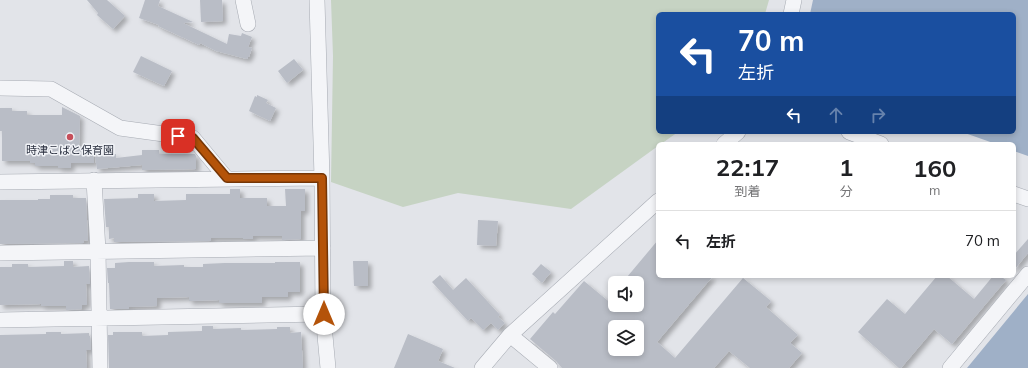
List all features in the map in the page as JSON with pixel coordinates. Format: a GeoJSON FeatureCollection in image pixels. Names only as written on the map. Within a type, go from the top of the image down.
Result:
{"type":"FeatureCollection","features":[{"type":"Feature","properties":{"kind":"street"},"geometry":{"type":"LineString","coordinates":[[243,0],[248,24]]}},
{"type":"Feature","properties":{"kind":"street"},"geometry":{"type":"LineString","coordinates":[[317,0],[324,314],[328,368]]}},
{"type":"Feature","properties":{"kind":"street"},"geometry":{"type":"LineString","coordinates":[[791,12],[794,0]]}},
{"type":"Feature","properties":{"kind":"street"},"geometry":{"type":"LineString","coordinates":[[0,88],[51,89],[120,128],[193,138],[227,178]]}},
{"type":"Feature","properties":{"kind":"street"},"geometry":{"type":"LineString","coordinates":[[726,142],[736,134]]}},
{"type":"Feature","properties":{"kind":"street"},"geometry":{"type":"LineString","coordinates":[[854,134],[875,142]]}},
{"type":"Feature","properties":{"kind":"street"},"geometry":{"type":"LineString","coordinates":[[0,182],[322,178]]}},
{"type":"Feature","properties":{"kind":"street"},"geometry":{"type":"LineString","coordinates":[[94,180],[98,251],[100,368]]}},
{"type":"Feature","properties":{"kind":"street"},"geometry":{"type":"LineString","coordinates":[[1016,195],[1028,199]]}},
{"type":"Feature","properties":{"kind":"street"},"geometry":{"type":"LineString","coordinates":[[482,368],[510,335],[656,203]]}},
{"type":"Feature","properties":{"kind":"street"},"geometry":{"type":"LineString","coordinates":[[0,253],[323,248]]}},
{"type":"Feature","properties":{"kind":"street"},"geometry":{"type":"LineString","coordinates":[[950,368],[1028,274]]}},
{"type":"Feature","properties":{"kind":"street"},"geometry":{"type":"LineString","coordinates":[[0,320],[324,314]]}},
{"type":"Feature","properties":{"kind":"street"},"geometry":{"type":"LineString","coordinates":[[510,335],[550,368]]}},
{"type":"Feature","properties":{"kind":"green space"},"geometry":{"type":"Polygon","coordinates":[[[331,0],[769,0],[766,12],[656,12],[656,134],[675,134],[664,142],[656,142],[656,147],[571,209],[458,193],[403,207],[331,182],[333,56],[331,0]]]}},
{"type":"Feature","properties":{"kind":"water"},"geometry":{"type":"Polygon","coordinates":[[[813,0],[1028,0],[1028,156],[1016,152],[1016,142],[990,142],[968,134],[1016,134],[1016,12],[810,12],[813,0]]]}},
{"type":"Feature","properties":{"kind":"water"},"geometry":{"type":"Polygon","coordinates":[[[1028,294],[1028,368],[967,368],[1028,294]]]}},
{"type":"Feature","properties":{"kind":"building"},"geometry":{"type":"Polygon","coordinates":[[[87,0],[107,0],[125,16],[113,29],[97,15],[98,13],[87,0]]]}},
{"type":"Feature","properties":{"kind":"building"},"geometry":{"type":"Polygon","coordinates":[[[145,0],[160,0],[158,6],[193,22],[183,23],[227,44],[229,34],[241,36],[242,33],[252,37],[248,47],[252,48],[249,57],[247,59],[216,51],[200,43],[199,45],[158,26],[159,25],[139,18],[145,0]]]}},
{"type":"Feature","properties":{"kind":"building"},"geometry":{"type":"Polygon","coordinates":[[[200,0],[222,0],[223,21],[201,22],[200,0]]]}},
{"type":"Feature","properties":{"kind":"building"},"geometry":{"type":"Polygon","coordinates":[[[141,56],[172,71],[164,86],[133,72],[141,56]]]}},
{"type":"Feature","properties":{"kind":"building"},"geometry":{"type":"Polygon","coordinates":[[[294,59],[303,70],[287,83],[278,71],[294,59]]]}},
{"type":"Feature","properties":{"kind":"building"},"geometry":{"type":"Polygon","coordinates":[[[257,95],[268,100],[266,103],[276,108],[270,121],[249,111],[255,96],[257,97],[257,95]]]}},
{"type":"Feature","properties":{"kind":"building"},"geometry":{"type":"Polygon","coordinates":[[[62,107],[80,116],[79,146],[94,146],[94,163],[71,163],[71,168],[58,168],[58,166],[35,166],[35,163],[30,163],[30,161],[2,161],[0,108],[12,108],[12,111],[27,111],[27,115],[62,115],[62,107]]]}},
{"type":"Feature","properties":{"kind":"building"},"geometry":{"type":"Polygon","coordinates":[[[142,150],[159,150],[159,154],[195,154],[196,169],[142,170],[142,165],[97,169],[95,157],[116,154],[116,158],[142,155],[142,150]]]}},
{"type":"Feature","properties":{"kind":"building"},"geometry":{"type":"Polygon","coordinates":[[[230,189],[240,189],[240,198],[267,198],[267,206],[286,206],[285,189],[305,189],[305,211],[301,211],[301,239],[282,240],[282,236],[253,236],[253,239],[211,238],[211,241],[114,242],[114,238],[109,239],[109,227],[106,227],[104,199],[138,198],[138,194],[154,194],[154,201],[186,200],[186,194],[230,194],[230,189]]]}},
{"type":"Feature","properties":{"kind":"building"},"geometry":{"type":"Polygon","coordinates":[[[50,195],[73,195],[73,198],[86,198],[88,241],[84,240],[84,243],[0,244],[0,200],[50,199],[50,195]]]}},
{"type":"Feature","properties":{"kind":"building"},"geometry":{"type":"Polygon","coordinates":[[[478,220],[498,221],[496,246],[477,245],[478,220]]]}},
{"type":"Feature","properties":{"kind":"building"},"geometry":{"type":"Polygon","coordinates":[[[1028,239],[1028,253],[1016,268],[1016,253],[1028,239]]]}},
{"type":"Feature","properties":{"kind":"building"},"geometry":{"type":"Polygon","coordinates":[[[656,242],[656,278],[711,278],[657,342],[675,358],[743,278],[771,301],[766,307],[798,335],[790,343],[802,353],[789,368],[750,368],[729,351],[714,368],[562,368],[530,339],[553,312],[555,314],[584,281],[608,301],[608,312],[644,312],[644,276],[628,276],[656,242]]]}},
{"type":"Feature","properties":{"kind":"building"},"geometry":{"type":"Polygon","coordinates":[[[64,261],[73,261],[73,267],[89,266],[90,284],[86,284],[87,305],[82,305],[82,309],[66,310],[66,306],[41,306],[41,304],[0,305],[0,267],[12,267],[12,264],[28,264],[28,267],[64,266],[64,261]]]}},
{"type":"Feature","properties":{"kind":"building"},"geometry":{"type":"Polygon","coordinates":[[[353,261],[368,261],[368,286],[354,286],[353,261]]]}},
{"type":"Feature","properties":{"kind":"building"},"geometry":{"type":"Polygon","coordinates":[[[154,262],[154,266],[184,265],[184,267],[203,267],[203,264],[300,262],[300,292],[288,292],[288,297],[262,297],[262,303],[219,303],[219,300],[189,301],[189,297],[157,298],[157,306],[129,307],[129,309],[110,309],[107,268],[115,268],[115,263],[154,262]]]}},
{"type":"Feature","properties":{"kind":"building"},"geometry":{"type":"Polygon","coordinates":[[[541,264],[551,272],[542,283],[532,274],[541,264]]]}},
{"type":"Feature","properties":{"kind":"building"},"geometry":{"type":"Polygon","coordinates":[[[440,275],[453,290],[466,278],[500,315],[498,317],[505,323],[498,330],[491,323],[483,330],[471,318],[468,321],[432,282],[440,275]]]}},
{"type":"Feature","properties":{"kind":"building"},"geometry":{"type":"Polygon","coordinates":[[[935,278],[949,278],[974,299],[991,278],[1003,278],[1006,280],[952,344],[934,329],[901,368],[899,368],[858,332],[887,299],[905,314],[935,278]]]}},
{"type":"Feature","properties":{"kind":"building"},"geometry":{"type":"Polygon","coordinates":[[[202,326],[213,326],[213,329],[241,328],[241,330],[277,329],[277,327],[290,327],[290,333],[301,332],[303,368],[109,368],[108,335],[113,335],[113,332],[142,332],[142,336],[168,335],[168,332],[202,331],[202,326]]]}},
{"type":"Feature","properties":{"kind":"building"},"geometry":{"type":"Polygon","coordinates":[[[46,332],[61,332],[61,334],[89,333],[91,350],[86,350],[87,368],[0,368],[0,335],[46,334],[46,332]]]}},
{"type":"Feature","properties":{"kind":"building"},"geometry":{"type":"Polygon","coordinates":[[[408,334],[443,349],[438,361],[455,368],[394,368],[408,334]]]}},
{"type":"Feature","properties":{"kind":"place","name":"時津こばと保育園"},"geometry":{"type":"Point","coordinates":[70,137]}},
{"type":"Feature","properties":{"kind":"route"},"geometry":{"type":"LineString","coordinates":[[178,136],[193,138],[227,178],[322,178],[324,314]]}}]}
